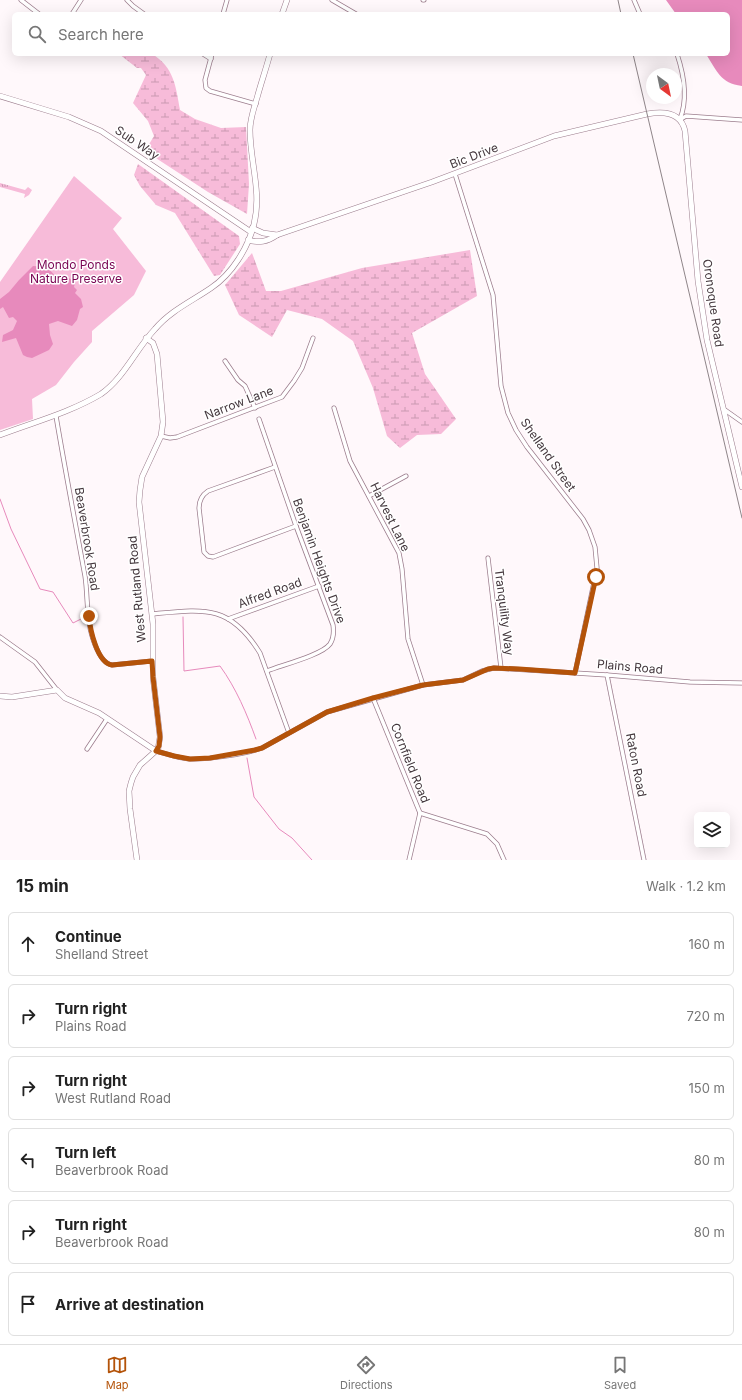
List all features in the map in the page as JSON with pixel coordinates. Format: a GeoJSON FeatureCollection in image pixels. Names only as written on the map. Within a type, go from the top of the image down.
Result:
{"type":"FeatureCollection","features":[{"type":"Feature","properties":{"kind":"main road"},"geometry":{"type":"LineString","coordinates":[[283,12],[288,0]]}},
{"type":"Feature","properties":{"kind":"main road"},"geometry":{"type":"LineString","coordinates":[[0,435],[56,416],[84,403],[108,388],[124,370],[146,338],[155,328],[170,315],[221,280],[236,262],[252,230],[256,208],[257,189],[250,126],[269,56]]}},
{"type":"Feature","properties":{"kind":"main road","name":"Sub Way"},"geometry":{"type":"LineString","coordinates":[[0,96],[69,117],[101,131],[252,230]]}},
{"type":"Feature","properties":{"kind":"main road","name":"Bic Drive"},"geometry":{"type":"LineString","coordinates":[[248,240],[261,242],[271,239],[277,235],[455,174],[542,140],[587,127],[654,112],[670,114],[680,119]]}},
{"type":"Feature","properties":{"kind":"main road","name":"Oronoque Road"},"geometry":{"type":"LineString","coordinates":[[680,119],[685,131],[699,287],[708,344],[725,410],[742,487]]}},
{"type":"Feature","properties":{"kind":"main road"},"geometry":{"type":"LineString","coordinates":[[252,230],[277,235]]}},
{"type":"Feature","properties":{"kind":"main road","name":"West Rutland Road"},"geometry":{"type":"LineString","coordinates":[[146,338],[154,345],[158,358],[163,422],[161,436],[142,477],[139,495],[152,614],[153,677],[160,737],[159,746],[156,751]]}},
{"type":"Feature","properties":{"kind":"main road"},"geometry":{"type":"LineString","coordinates":[[0,696],[12,696],[57,690]]}},
{"type":"Feature","properties":{"kind":"main road","name":"Plains Road"},"geometry":{"type":"LineString","coordinates":[[57,690],[65,698],[93,710],[156,751]]}},
{"type":"Feature","properties":{"kind":"main road"},"geometry":{"type":"LineString","coordinates":[[138,860],[130,809],[131,783],[140,765],[156,751]]}},
{"type":"Feature","properties":{"kind":"street"},"geometry":{"type":"LineString","coordinates":[[21,0],[36,12]]}},
{"type":"Feature","properties":{"kind":"street"},"geometry":{"type":"LineString","coordinates":[[73,12],[81,0]]}},
{"type":"Feature","properties":{"kind":"street"},"geometry":{"type":"LineString","coordinates":[[127,0],[141,12]]}},
{"type":"Feature","properties":{"kind":"street"},"geometry":{"type":"LineString","coordinates":[[224,12],[227,0]]}},
{"type":"Feature","properties":{"kind":"street"},"geometry":{"type":"LineString","coordinates":[[332,0],[353,12]]}},
{"type":"Feature","properties":{"kind":"street"},"geometry":{"type":"LineString","coordinates":[[634,0],[639,12]]}},
{"type":"Feature","properties":{"kind":"street"},"geometry":{"type":"LineString","coordinates":[[206,56],[210,59]]}},
{"type":"Feature","properties":{"kind":"street"},"geometry":{"type":"LineString","coordinates":[[211,56],[205,83],[207,90],[256,104]]}},
{"type":"Feature","properties":{"kind":"street"},"geometry":{"type":"LineString","coordinates":[[677,56],[685,93],[683,112],[680,119]]}},
{"type":"Feature","properties":{"kind":"street"},"geometry":{"type":"LineString","coordinates":[[680,119],[686,116],[742,120]]}},
{"type":"Feature","properties":{"kind":"street","name":"Shelland Street"},"geometry":{"type":"LineString","coordinates":[[455,174],[493,295],[501,386],[508,413],[524,442],[583,519],[596,547],[596,577],[575,673]]}},
{"type":"Feature","properties":{"kind":"street","name":"Narrow Lane"},"geometry":{"type":"LineString","coordinates":[[161,436],[170,438],[177,437],[282,397],[302,368],[313,338]]}},
{"type":"Feature","properties":{"kind":"street"},"geometry":{"type":"LineString","coordinates":[[225,361],[238,380],[245,386],[255,408]]}},
{"type":"Feature","properties":{"kind":"street","name":"Harvest Lane"},"geometry":{"type":"LineString","coordinates":[[334,408],[350,461],[400,558],[408,639],[423,685]]}},
{"type":"Feature","properties":{"kind":"street"},"geometry":{"type":"LineString","coordinates":[[725,410],[742,422]]}},
{"type":"Feature","properties":{"kind":"street","name":"Beaverbrook Road"},"geometry":{"type":"LineString","coordinates":[[56,416],[85,578],[92,637],[102,659],[107,664],[112,665],[152,661]]}},
{"type":"Feature","properties":{"kind":"street","name":"Benjamin Heights Drive"},"geometry":{"type":"LineString","coordinates":[[259,419],[296,526],[334,625],[334,632],[330,644],[321,651],[267,670]]}},
{"type":"Feature","properties":{"kind":"street"},"geometry":{"type":"LineString","coordinates":[[275,467],[208,491],[202,497],[199,502],[199,508],[204,552],[208,556],[213,557],[296,526]]}},
{"type":"Feature","properties":{"kind":"street"},"geometry":{"type":"LineString","coordinates":[[369,496],[406,476]]}},
{"type":"Feature","properties":{"kind":"street","name":"Tranquility Way"},"geometry":{"type":"LineString","coordinates":[[488,558],[501,668]]}},
{"type":"Feature","properties":{"kind":"street","name":"Alfred Road"},"geometry":{"type":"LineString","coordinates":[[228,619],[319,586]]}},
{"type":"Feature","properties":{"kind":"street"},"geometry":{"type":"LineString","coordinates":[[152,614],[196,610],[217,614],[239,626],[254,643],[260,653],[289,733]]}},
{"type":"Feature","properties":{"kind":"street"},"geometry":{"type":"LineString","coordinates":[[0,637],[35,662],[57,690]]}},
{"type":"Feature","properties":{"kind":"street","name":"Plains Road"},"geometry":{"type":"LineString","coordinates":[[156,751],[190,759],[210,758],[255,750],[262,748],[327,712],[423,685],[463,680],[488,669],[501,668],[690,682],[742,683]]}},
{"type":"Feature","properties":{"kind":"street","name":"Raton Road"},"geometry":{"type":"LineString","coordinates":[[607,675],[644,860]]}},
{"type":"Feature","properties":{"kind":"street","name":"Cornfield Road"},"geometry":{"type":"LineString","coordinates":[[373,698],[420,813],[409,860]]}},
{"type":"Feature","properties":{"kind":"street"},"geometry":{"type":"LineString","coordinates":[[87,749],[107,719]]}},
{"type":"Feature","properties":{"kind":"street"},"geometry":{"type":"LineString","coordinates":[[420,813],[487,834],[497,844],[504,860]]}},
{"type":"Feature","properties":{"kind":"green space"},"geometry":{"type":"Polygon","coordinates":[[[122,56],[155,56],[159,59],[165,65],[173,78],[180,110],[195,119],[221,128],[246,127],[249,184],[247,214],[208,192],[145,151],[154,136],[148,121],[133,103],[146,75],[141,68],[137,68],[122,56]]]}},
{"type":"Feature","properties":{"kind":"green space"},"geometry":{"type":"Polygon","coordinates":[[[138,164],[239,236],[240,244],[220,275],[214,276],[175,213],[156,205],[140,186],[134,175],[138,164]]]}},
{"type":"Feature","properties":{"kind":"green space","name":"Mondo Ponds Nature Preserve"},"geometry":{"type":"Polygon","coordinates":[[[74,176],[122,218],[113,229],[146,271],[134,295],[92,331],[92,342],[56,385],[32,399],[33,419],[0,430],[0,282],[74,176]]]}},
{"type":"Feature","properties":{"kind":"green space"},"geometry":{"type":"Polygon","coordinates":[[[0,183],[25,190],[28,187],[32,190],[29,195],[24,198],[25,194],[0,187],[0,183]]]}},
{"type":"Feature","properties":{"kind":"green space"},"geometry":{"type":"Polygon","coordinates":[[[470,250],[477,296],[412,333],[425,374],[456,419],[441,434],[417,435],[400,448],[387,436],[373,388],[353,341],[322,319],[287,310],[272,337],[239,315],[225,285],[252,253],[266,291],[281,291],[362,268],[470,250]]]}},
{"type":"Feature","properties":{"kind":"shaded area"},"geometry":{"type":"Polygon","coordinates":[[[666,0],[742,0],[742,86],[724,79],[716,71],[707,56],[730,56],[730,12],[675,12],[666,0]]]}},
{"type":"Feature","properties":{"kind":"shaded area"},"geometry":{"type":"Polygon","coordinates":[[[33,266],[47,267],[58,279],[69,278],[75,283],[74,287],[77,290],[75,293],[81,299],[83,307],[80,309],[77,320],[72,326],[58,321],[49,324],[53,344],[49,350],[32,358],[23,355],[16,338],[2,342],[3,335],[13,330],[17,321],[13,317],[9,318],[3,307],[0,309],[0,299],[9,292],[33,266]]]}},
{"type":"Feature","properties":{"kind":"waterway"},"geometry":{"type":"LineString","coordinates":[[0,499],[11,529],[40,589],[53,592],[73,623],[81,619]]}},
{"type":"Feature","properties":{"kind":"waterway"},"geometry":{"type":"LineString","coordinates":[[183,617],[184,671],[220,666],[241,701],[256,739]]}},
{"type":"Feature","properties":{"kind":"waterway"},"geometry":{"type":"LineString","coordinates":[[247,758],[254,797],[279,829],[292,838],[312,860]]}},
{"type":"Feature","properties":{"kind":"railway"},"geometry":{"type":"LineString","coordinates":[[618,0],[621,12]]}},
{"type":"Feature","properties":{"kind":"railway"},"geometry":{"type":"LineString","coordinates":[[633,56],[742,518]]}},
{"type":"Feature","properties":{"kind":"route"},"geometry":{"type":"LineString","coordinates":[[89,616],[92,637],[102,659],[107,664],[112,665],[152,661],[160,737],[159,746],[156,751],[174,756],[198,759],[262,748],[318,716],[344,706],[423,685],[463,680],[488,669],[519,669],[575,673],[596,577]]}}]}
